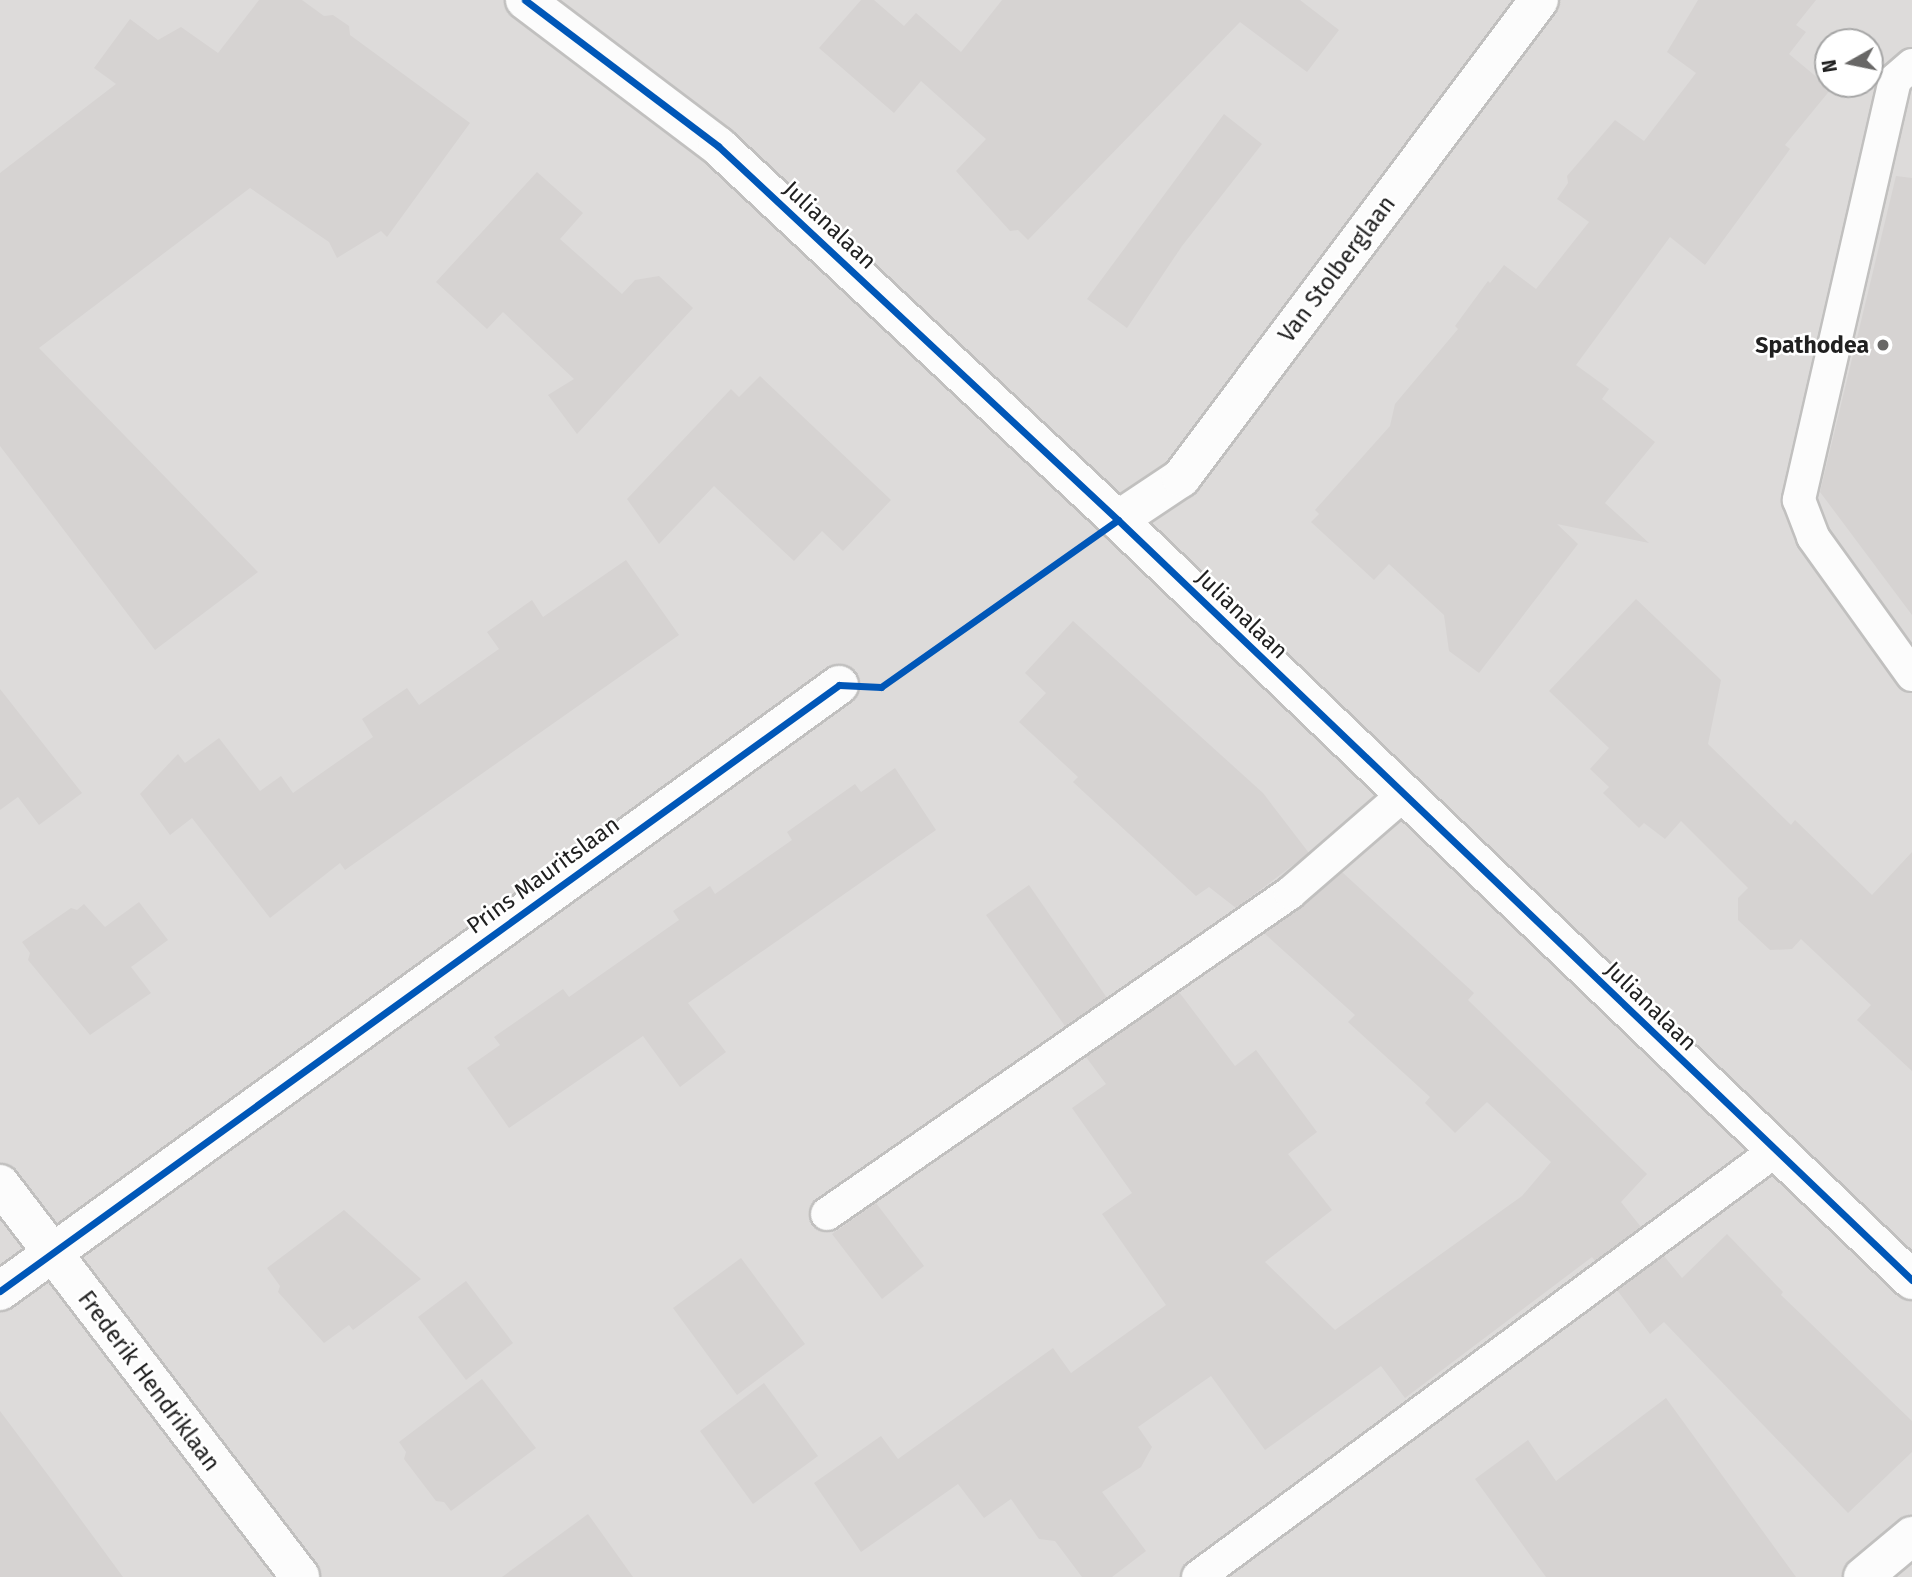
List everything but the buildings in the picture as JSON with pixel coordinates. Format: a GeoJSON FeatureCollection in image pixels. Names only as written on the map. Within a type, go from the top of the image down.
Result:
{"type":"FeatureCollection","features":[{"type":"Feature","properties":{"kind":"street","name":"Julianalaan"},"geometry":{"type":"LineString","coordinates":[[525,0],[718,146],[1118,520],[1402,796],[1912,1280]]}},
{"type":"Feature","properties":{"kind":"street","name":"Van Stolberglaan"},"geometry":{"type":"LineString","coordinates":[[1118,520],[1181,478],[1539,0]]}},
{"type":"Feature","properties":{"kind":"street","name":"Prins Mauritslaan"},"geometry":{"type":"LineString","coordinates":[[0,1291],[839,685]]}},
{"type":"Feature","properties":{"kind":"street","name":"Frederik Hendriklaan"},"geometry":{"type":"LineString","coordinates":[[0,1184],[300,1577]]}},
{"type":"Feature","properties":{"kind":"street"},"geometry":{"type":"LineString","coordinates":[[1863,1577],[1912,1536]]}},
{"type":"Feature","properties":{"kind":"lane"},"geometry":{"type":"LineString","coordinates":[[1912,65],[1895,80],[1799,500],[1814,537],[1912,675]]}},
{"type":"Feature","properties":{"kind":"lane"},"geometry":{"type":"LineString","coordinates":[[827,1214],[1290,893],[1402,796]]}},
{"type":"Feature","properties":{"kind":"lane"},"geometry":{"type":"LineString","coordinates":[[1198,1577],[1775,1150]]}},
{"type":"Feature","properties":{"kind":"shaded area"},"geometry":{"type":"Polygon","coordinates":[[[0,0],[1912,0],[1912,1577],[0,1577],[0,0]]]}},
{"type":"Feature","properties":{"kind":"cycle path"},"geometry":{"type":"LineString","coordinates":[[525,0],[718,146],[1118,520],[1912,1280]]}},
{"type":"Feature","properties":{"kind":"cycle path"},"geometry":{"type":"LineString","coordinates":[[0,1291],[839,685],[881,687],[1118,520]]}},
{"type":"Feature","properties":{"kind":"place","name":"Spathodea"},"geometry":{"type":"Point","coordinates":[1883,345]}}]}
